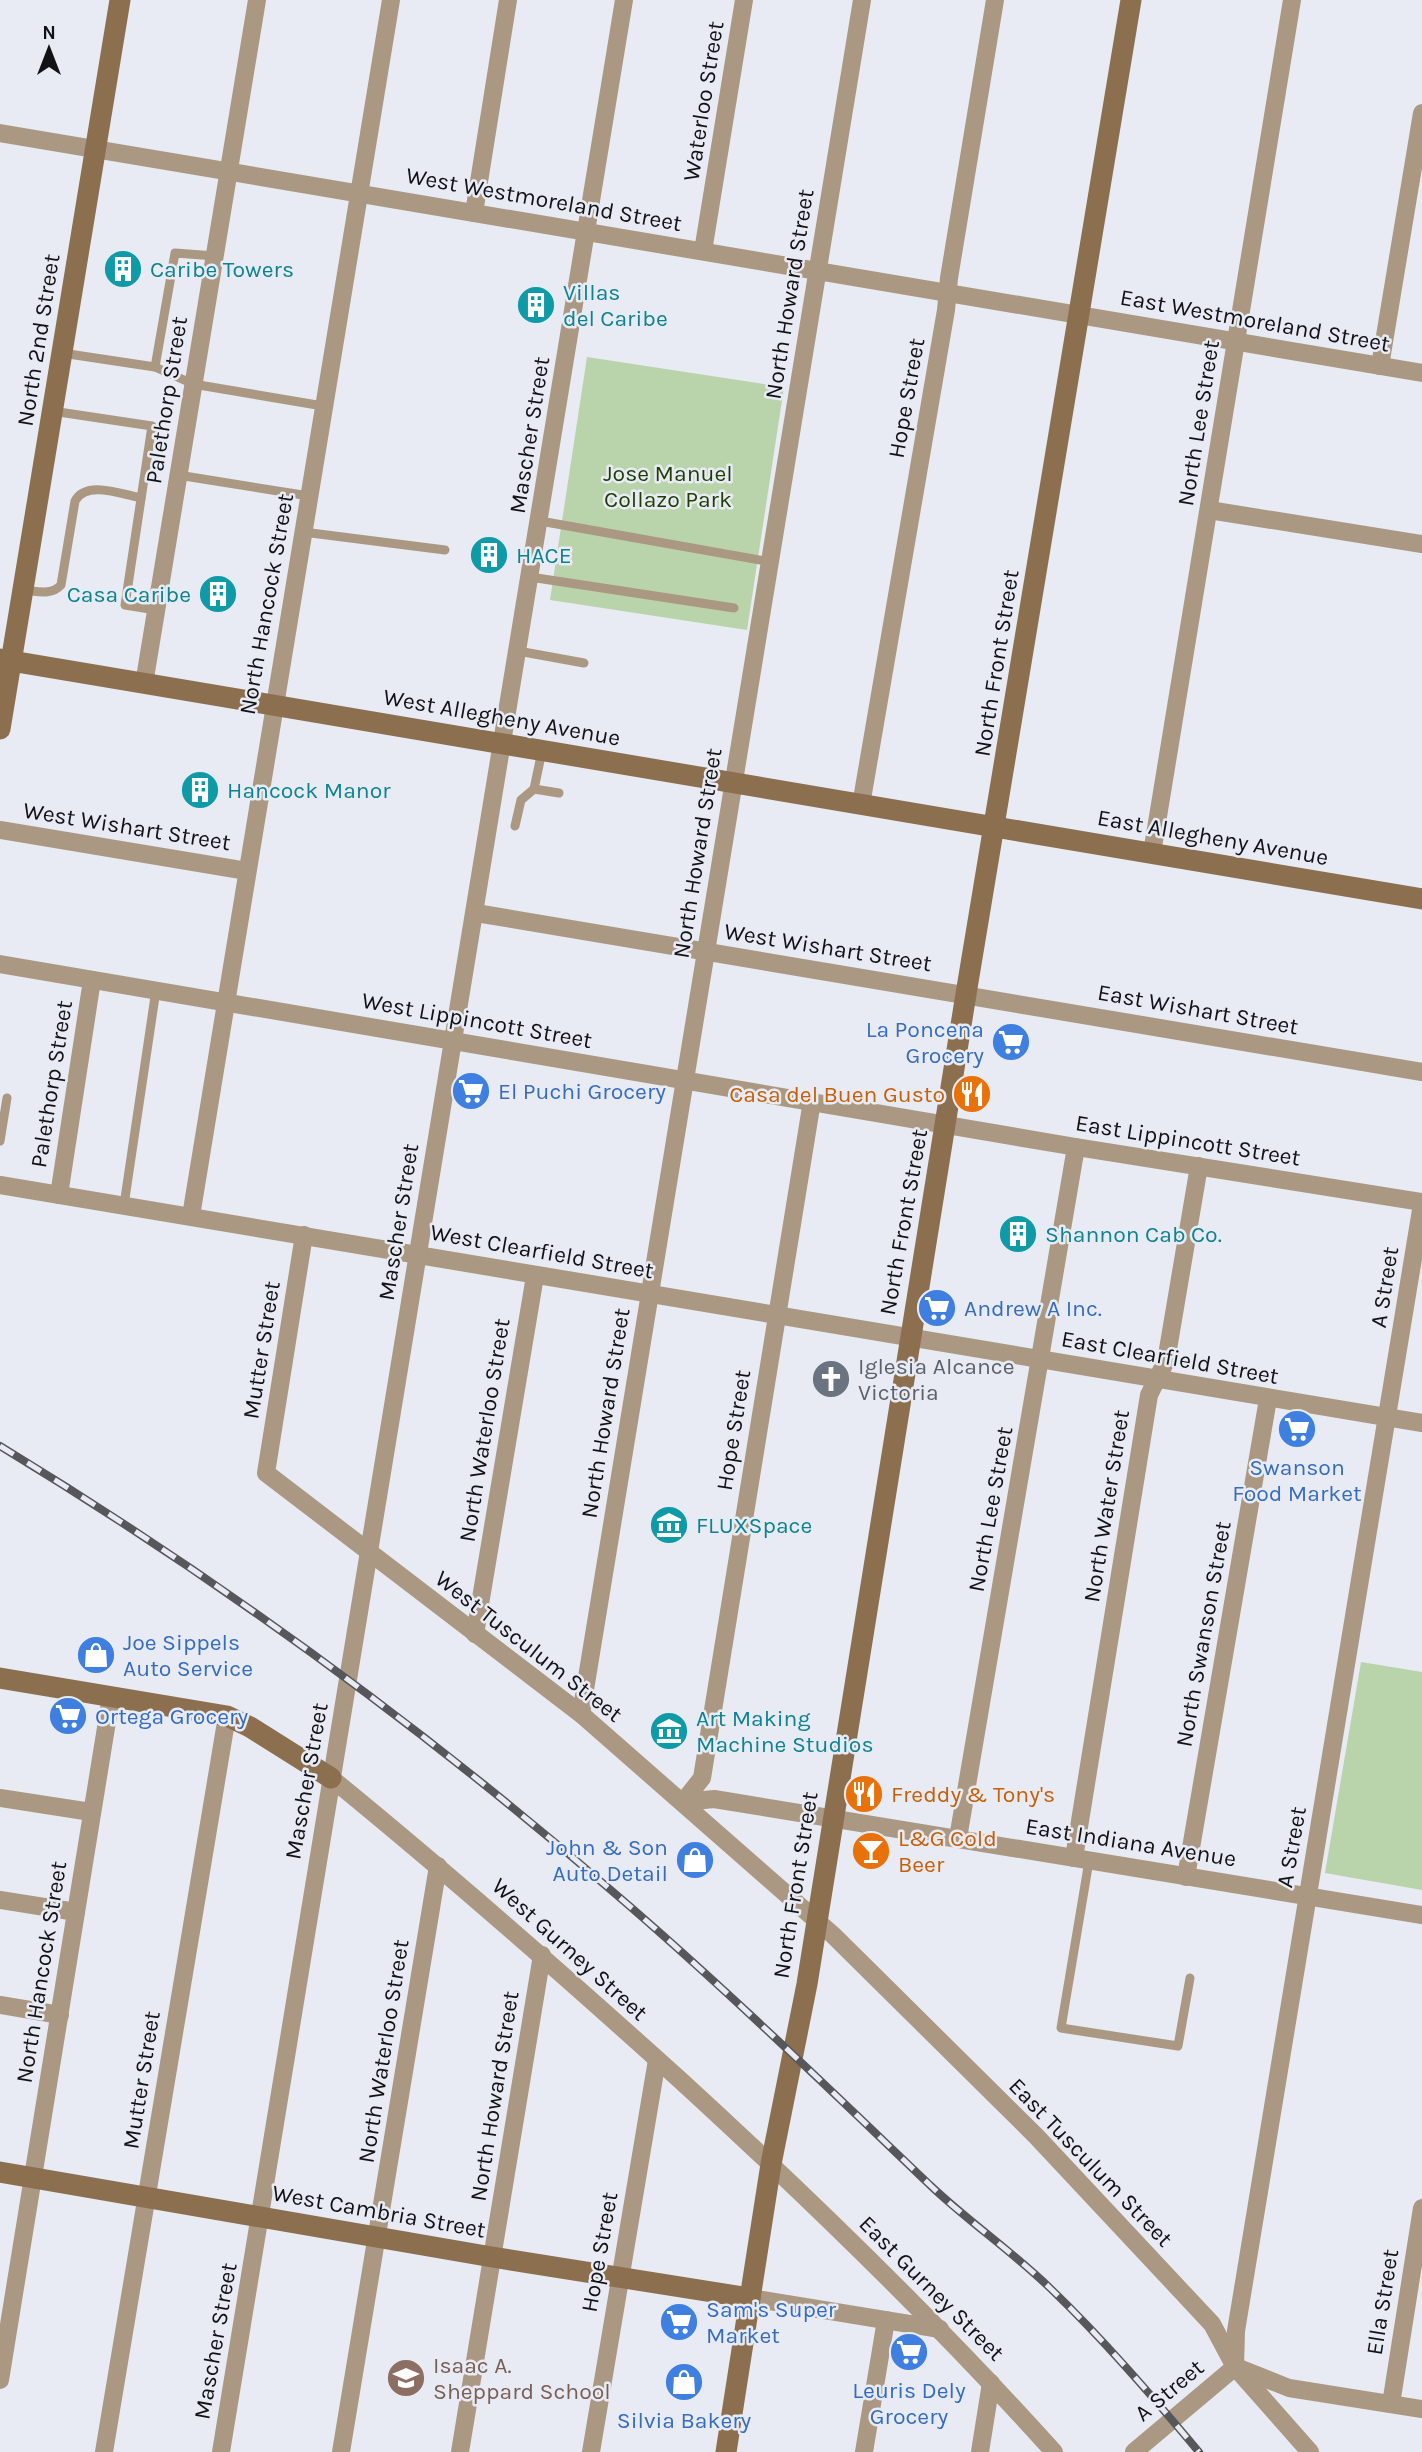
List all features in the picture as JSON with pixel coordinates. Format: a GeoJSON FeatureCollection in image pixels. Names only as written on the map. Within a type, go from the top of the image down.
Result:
{"type":"FeatureCollection","features":[{"type":"Feature","properties":{"kind":"street","name":"North 2nd Street"},"geometry":{"type":"LineString","coordinates":[[0,729],[6,660],[23,590],[120,0]]}},
{"type":"Feature","properties":{"kind":"street","name":"Palethorp Street"},"geometry":{"type":"LineString","coordinates":[[144,684],[257,0]]}},
{"type":"Feature","properties":{"kind":"street","name":"North Hancock Street"},"geometry":{"type":"LineString","coordinates":[[191,1216],[391,0]]}},
{"type":"Feature","properties":{"kind":"street"},"geometry":{"type":"LineString","coordinates":[[474,212],[508,0]]}},
{"type":"Feature","properties":{"kind":"street","name":"Mascher Street"},"geometry":{"type":"LineString","coordinates":[[221,2452],[624,0]]}},
{"type":"Feature","properties":{"kind":"street","name":"Waterloo Street"},"geometry":{"type":"LineString","coordinates":[[703,251],[744,0]]}},
{"type":"Feature","properties":{"kind":"street","name":"North Howard Street"},"geometry":{"type":"LineString","coordinates":[[581,1714],[862,0]]}},
{"type":"Feature","properties":{"kind":"street","name":"Hope Street"},"geometry":{"type":"LineString","coordinates":[[861,805],[949,293],[949,278],[995,0]]}},
{"type":"Feature","properties":{"kind":"street","name":"North Front Street"},"geometry":{"type":"LineString","coordinates":[[726,2452],[771,2164],[807,1984],[966,995],[996,827],[1131,0]]}},
{"type":"Feature","properties":{"kind":"street","name":"North Lee Street"},"geometry":{"type":"LineString","coordinates":[[1152,853],[1293,0]]}},
{"type":"Feature","properties":{"kind":"street"},"geometry":{"type":"LineString","coordinates":[[1380,366],[1422,113]]}},
{"type":"Feature","properties":{"kind":"street","name":"West Westmoreland Street"},"geometry":{"type":"LineString","coordinates":[[0,132],[1080,314]]}},
{"type":"Feature","properties":{"kind":"street","name":"East Westmoreland Street"},"geometry":{"type":"LineString","coordinates":[[1080,314],[1422,373]]}},
{"type":"Feature","properties":{"kind":"street"},"geometry":{"type":"LineString","coordinates":[[1209,509],[1422,544]]}},
{"type":"Feature","properties":{"kind":"street","name":"West Allegheny Avenue"},"geometry":{"type":"LineString","coordinates":[[6,660],[996,827]]}},
{"type":"Feature","properties":{"kind":"street","name":"East Allegheny Avenue"},"geometry":{"type":"LineString","coordinates":[[996,827],[1422,899]]}},
{"type":"Feature","properties":{"kind":"street","name":"West Wishart Street"},"geometry":{"type":"LineString","coordinates":[[0,831],[247,871]]}},
{"type":"Feature","properties":{"kind":"street","name":"West Wishart Street"},"geometry":{"type":"LineString","coordinates":[[476,913],[966,995]]}},
{"type":"Feature","properties":{"kind":"street","name":"West Lippincott Street"},"geometry":{"type":"LineString","coordinates":[[0,964],[947,1124]]}},
{"type":"Feature","properties":{"kind":"street","name":"Palethorp Street"},"geometry":{"type":"LineString","coordinates":[[59,1195],[92,980]]}},
{"type":"Feature","properties":{"kind":"street","name":"East Wishart Street"},"geometry":{"type":"LineString","coordinates":[[966,995],[1422,1072]]}},
{"type":"Feature","properties":{"kind":"street","name":"Hope Street"},"geometry":{"type":"LineString","coordinates":[[683,1802],[702,1778],[812,1101]]}},
{"type":"Feature","properties":{"kind":"street","name":"East Lippincott Street"},"geometry":{"type":"LineString","coordinates":[[947,1124],[1422,1203]]}},
{"type":"Feature","properties":{"kind":"street","name":"North Lee Street"},"geometry":{"type":"LineString","coordinates":[[958,1838],[1076,1147]]}},
{"type":"Feature","properties":{"kind":"street","name":"North Water Street"},"geometry":{"type":"LineString","coordinates":[[1082,1859],[1149,1395],[1166,1361],[1199,1166]]}},
{"type":"Feature","properties":{"kind":"street","name":"West Clearfield Street"},"geometry":{"type":"LineString","coordinates":[[0,1185],[649,1295],[911,1336]]}},
{"type":"Feature","properties":{"kind":"street","name":"A Street"},"geometry":{"type":"LineString","coordinates":[[1134,2452],[1236,2367],[1237,2330],[1422,1203]]}},
{"type":"Feature","properties":{"kind":"street","name":"Mutter Street"},"geometry":{"type":"LineString","coordinates":[[266,1473],[304,1236]]}},
{"type":"Feature","properties":{"kind":"street","name":"North Waterloo Street"},"geometry":{"type":"LineString","coordinates":[[475,1634],[535,1276]]}},
{"type":"Feature","properties":{"kind":"street","name":"East Clearfield Street"},"geometry":{"type":"LineString","coordinates":[[911,1336],[1268,1399],[1422,1423]]}},
{"type":"Feature","properties":{"kind":"street","name":"North Swanson Street"},"geometry":{"type":"LineString","coordinates":[[1186,1877],[1268,1399]]}},
{"type":"Feature","properties":{"kind":"street","name":"West Tusculum Street"},"geometry":{"type":"LineString","coordinates":[[266,1473],[581,1714],[817,1923]]}},
{"type":"Feature","properties":{"kind":"street"},"geometry":{"type":"LineString","coordinates":[[0,1678],[227,1716],[250,1727],[331,1778]]}},
{"type":"Feature","properties":{"kind":"street","name":"North Hancock Street"},"geometry":{"type":"LineString","coordinates":[[0,2380],[111,1697]]}},
{"type":"Feature","properties":{"kind":"street","name":"Mutter Street"},"geometry":{"type":"LineString","coordinates":[[104,2452],[227,1716]]}},
{"type":"Feature","properties":{"kind":"street","name":"West Gurney Street"},"geometry":{"type":"LineString","coordinates":[[331,1778],[542,1955],[771,2164]]}},
{"type":"Feature","properties":{"kind":"street"},"geometry":{"type":"LineString","coordinates":[[0,1798],[91,1812]]}},
{"type":"Feature","properties":{"kind":"street","name":"East Indiana Avenue"},"geometry":{"type":"LineString","coordinates":[[683,1802],[714,1799],[1422,1915]]}},
{"type":"Feature","properties":{"kind":"street","name":"North Waterloo Street"},"geometry":{"type":"LineString","coordinates":[[341,2452],[438,1866]]}},
{"type":"Feature","properties":{"kind":"street"},"geometry":{"type":"LineString","coordinates":[[0,1900],[76,1912]]}},
{"type":"Feature","properties":{"kind":"street","name":"East Tusculum Street"},"geometry":{"type":"LineString","coordinates":[[817,1923],[865,1966],[1046,2147],[1212,2324],[1236,2367],[1310,2452]]}},
{"type":"Feature","properties":{"kind":"street","name":"North Howard Street"},"geometry":{"type":"LineString","coordinates":[[460,2452],[542,1955]]}},
{"type":"Feature","properties":{"kind":"street"},"geometry":{"type":"LineString","coordinates":[[0,2005],[60,2015]]}},
{"type":"Feature","properties":{"kind":"street","name":"Hope Street"},"geometry":{"type":"LineString","coordinates":[[591,2452],[657,2060]]}},
{"type":"Feature","properties":{"kind":"street","name":"East Gurney Street"},"geometry":{"type":"LineString","coordinates":[[771,2164],[940,2329],[1054,2452]]}},
{"type":"Feature","properties":{"kind":"street","name":"West Cambria Street"},"geometry":{"type":"LineString","coordinates":[[0,2172],[492,2257],[750,2298]]}},
{"type":"Feature","properties":{"kind":"street","name":"Ella Street"},"geometry":{"type":"LineString","coordinates":[[1391,2404],[1422,2208]]}},
{"type":"Feature","properties":{"kind":"street"},"geometry":{"type":"LineString","coordinates":[[750,2298],[940,2329]]}},
{"type":"Feature","properties":{"kind":"street"},"geometry":{"type":"LineString","coordinates":[[864,2452],[886,2320]]}},
{"type":"Feature","properties":{"kind":"street"},"geometry":{"type":"LineString","coordinates":[[1236,2367],[1289,2388],[1422,2409]]}},
{"type":"Feature","properties":{"kind":"street"},"geometry":{"type":"LineString","coordinates":[[980,2452],[991,2383]]}},
{"type":"Feature","properties":{"kind":"lane"},"geometry":{"type":"LineString","coordinates":[[155,367],[175,253],[215,256]]}},
{"type":"Feature","properties":{"kind":"lane"},"geometry":{"type":"LineString","coordinates":[[62,353],[155,367],[193,384],[323,406]]}},
{"type":"Feature","properties":{"kind":"lane"},"geometry":{"type":"LineString","coordinates":[[52,411],[152,426],[125,605],[156,610]]}},
{"type":"Feature","properties":{"kind":"lane"},"geometry":{"type":"LineString","coordinates":[[178,475],[309,496]]}},
{"type":"Feature","properties":{"kind":"lane"},"geometry":{"type":"LineString","coordinates":[[23,590],[49,593],[61,585],[75,502],[81,492],[91,489],[141,498]]}},
{"type":"Feature","properties":{"kind":"lane"},"geometry":{"type":"LineString","coordinates":[[540,522],[771,562]]}},
{"type":"Feature","properties":{"kind":"lane"},"geometry":{"type":"LineString","coordinates":[[303,532],[445,550]]}},
{"type":"Feature","properties":{"kind":"lane"},"geometry":{"type":"LineString","coordinates":[[530,577],[734,608]]}},
{"type":"Feature","properties":{"kind":"lane"},"geometry":{"type":"LineString","coordinates":[[518,651],[584,663]]}},
{"type":"Feature","properties":{"kind":"lane"},"geometry":{"type":"LineString","coordinates":[[515,826],[521,800],[534,789],[542,751]]}},
{"type":"Feature","properties":{"kind":"lane"},"geometry":{"type":"LineString","coordinates":[[534,789],[559,793]]}},
{"type":"Feature","properties":{"kind":"lane"},"geometry":{"type":"LineString","coordinates":[[124,1205],[156,990]]}},
{"type":"Feature","properties":{"kind":"lane"},"geometry":{"type":"LineString","coordinates":[[0,1141],[8,1098]]}},
{"type":"Feature","properties":{"kind":"lane"},"geometry":{"type":"LineString","coordinates":[[1082,1859],[1061,2028],[1178,2046],[1191,1978]]}},
{"type":"Feature","properties":{"kind":"green space","name":"Jose Manuel Collazo Park"},"geometry":{"type":"Polygon","coordinates":[[[587,357],[784,387],[747,630],[550,600],[587,357]]]}},
{"type":"Feature","properties":{"kind":"green space"},"geometry":{"type":"Polygon","coordinates":[[[1361,1662],[1422,1672],[1422,1890],[1325,1873],[1361,1662]]]}},
{"type":"Feature","properties":{"kind":"railway"},"geometry":{"type":"LineString","coordinates":[[0,1446],[238,1601],[391,1712],[540,1830],[693,1963],[946,2199],[1051,2289],[1109,2348],[1199,2452]]}},
{"type":"Feature","properties":{"kind":"place","name":"Caribe Towers"},"geometry":{"type":"Point","coordinates":[123,269]}},
{"type":"Feature","properties":{"kind":"place","name":"Villas del Caribe"},"geometry":{"type":"Point","coordinates":[536,305]}},
{"type":"Feature","properties":{"kind":"place","name":"HACE"},"geometry":{"type":"Point","coordinates":[489,555]}},
{"type":"Feature","properties":{"kind":"place","name":"Casa Caribe"},"geometry":{"type":"Point","coordinates":[218,594]}},
{"type":"Feature","properties":{"kind":"place","name":"Hancock Manor"},"geometry":{"type":"Point","coordinates":[200,790]}},
{"type":"Feature","properties":{"kind":"place","name":"La Poncena Grocery"},"geometry":{"type":"Point","coordinates":[1011,1042]}},
{"type":"Feature","properties":{"kind":"place","name":"El Puchi Grocery"},"geometry":{"type":"Point","coordinates":[471,1091]}},
{"type":"Feature","properties":{"kind":"place","name":"Casa del Buen Gusto"},"geometry":{"type":"Point","coordinates":[972,1094]}},
{"type":"Feature","properties":{"kind":"place","name":"Shannon Cab Co."},"geometry":{"type":"Point","coordinates":[1018,1234]}},
{"type":"Feature","properties":{"kind":"place","name":"Andrew A Inc."},"geometry":{"type":"Point","coordinates":[937,1308]}},
{"type":"Feature","properties":{"kind":"place","name":"Iglesia Alcance Victoria"},"geometry":{"type":"Point","coordinates":[831,1379]}},
{"type":"Feature","properties":{"kind":"place","name":"Swanson Food Market"},"geometry":{"type":"Point","coordinates":[1297,1429]}},
{"type":"Feature","properties":{"kind":"place","name":"FLUXSpace"},"geometry":{"type":"Point","coordinates":[669,1525]}},
{"type":"Feature","properties":{"kind":"place","name":"Joe Sippels Auto Service"},"geometry":{"type":"Point","coordinates":[96,1655]}},
{"type":"Feature","properties":{"kind":"place","name":"Ortega Grocery"},"geometry":{"type":"Point","coordinates":[68,1716]}},
{"type":"Feature","properties":{"kind":"place","name":"Art Making Machine Studios"},"geometry":{"type":"Point","coordinates":[669,1731]}},
{"type":"Feature","properties":{"kind":"place","name":"Freddy & Tony's"},"geometry":{"type":"Point","coordinates":[864,1794]}},
{"type":"Feature","properties":{"kind":"place","name":"L&G Cold Beer"},"geometry":{"type":"Point","coordinates":[871,1851]}},
{"type":"Feature","properties":{"kind":"place","name":"John & Son Auto Detail"},"geometry":{"type":"Point","coordinates":[695,1860]}},
{"type":"Feature","properties":{"kind":"place","name":"Sam's Super Market"},"geometry":{"type":"Point","coordinates":[679,2322]}},
{"type":"Feature","properties":{"kind":"place","name":"Leuris Dely Grocery"},"geometry":{"type":"Point","coordinates":[909,2352]}},
{"type":"Feature","properties":{"kind":"place","name":"Isaac A. Sheppard School"},"geometry":{"type":"Point","coordinates":[406,2378]}},
{"type":"Feature","properties":{"kind":"place","name":"Silvia Bakery"},"geometry":{"type":"Point","coordinates":[684,2382]}}]}
